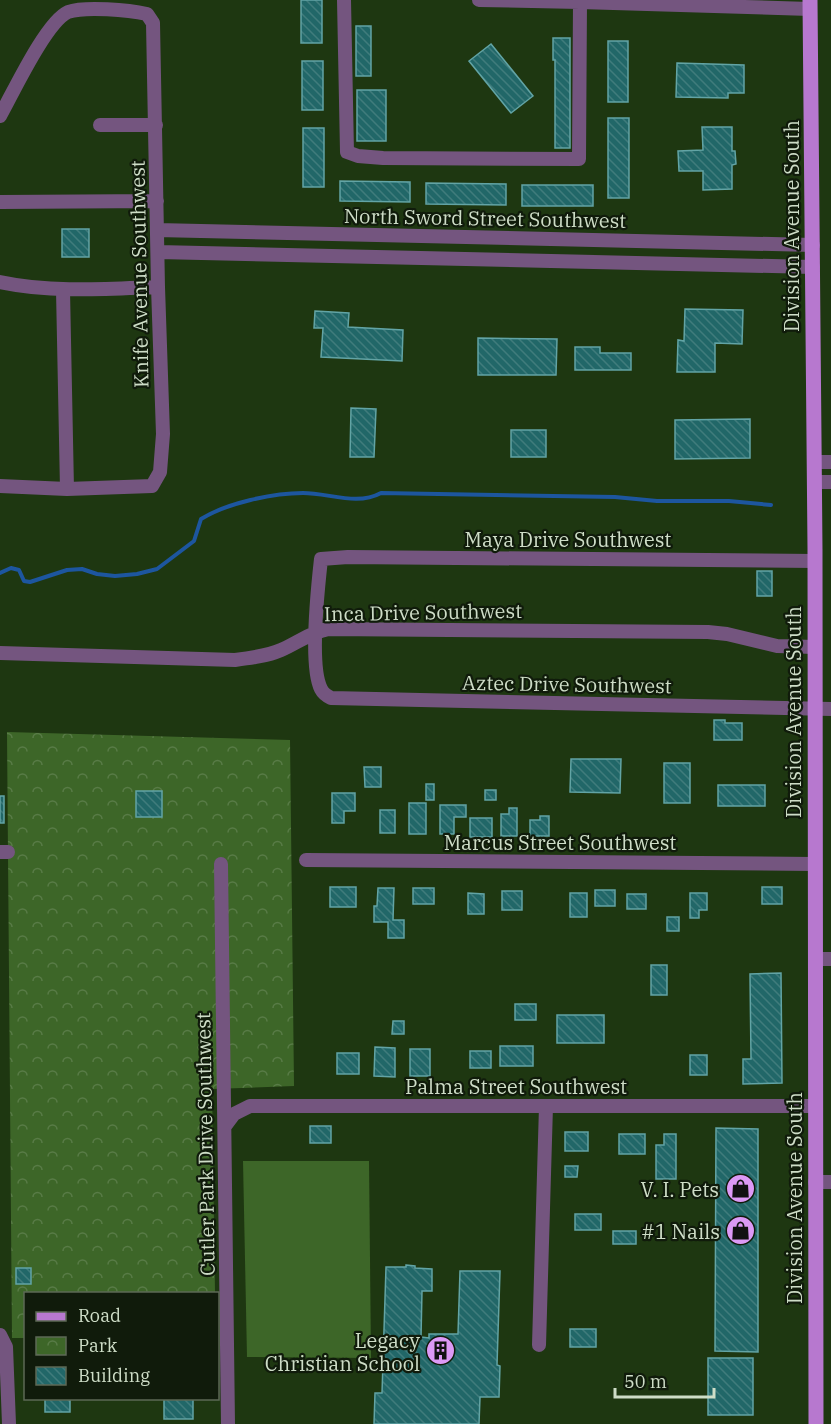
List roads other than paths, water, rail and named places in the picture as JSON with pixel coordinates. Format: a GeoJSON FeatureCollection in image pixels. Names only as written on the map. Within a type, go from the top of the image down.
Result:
{"type":"FeatureCollection","features":[{"type":"Feature","properties":{"kind":"main road","name":"Division Avenue South"},"geometry":{"type":"LineString","coordinates":[[810,4],[815,561],[815,1106],[823,1182],[816,1424]]}},
{"type":"Feature","properties":{"kind":"street"},"geometry":{"type":"LineString","coordinates":[[344,0],[347,152],[358,156],[383,158],[579,159],[580,2]]}},
{"type":"Feature","properties":{"kind":"street"},"geometry":{"type":"LineString","coordinates":[[479,0],[810,4]]}},
{"type":"Feature","properties":{"kind":"street","name":"Knife Avenue Southwest"},"geometry":{"type":"LineString","coordinates":[[0,117],[46,34],[57,20],[69,12],[94,9],[132,11],[147,14],[153,23],[163,434],[160,472],[152,486],[67,489]]}},
{"type":"Feature","properties":{"kind":"street"},"geometry":{"type":"LineString","coordinates":[[100,125],[156,124]]}},
{"type":"Feature","properties":{"kind":"street"},"geometry":{"type":"LineString","coordinates":[[0,201],[157,201]]}},
{"type":"Feature","properties":{"kind":"street","name":"North Sword Street Southwest"},"geometry":{"type":"LineString","coordinates":[[158,230],[813,245]]}},
{"type":"Feature","properties":{"kind":"street","name":"North Sword Street Southwest"},"geometry":{"type":"LineString","coordinates":[[158,252],[813,267]]}},
{"type":"Feature","properties":{"kind":"street"},"geometry":{"type":"LineString","coordinates":[[0,282],[25,288],[63,290],[158,287]]}},
{"type":"Feature","properties":{"kind":"street"},"geometry":{"type":"LineString","coordinates":[[0,486],[67,489],[63,290]]}},
{"type":"Feature","properties":{"kind":"street"},"geometry":{"type":"LineString","coordinates":[[814,462],[831,462]]}},
{"type":"Feature","properties":{"kind":"street"},"geometry":{"type":"LineString","coordinates":[[814,482],[831,482]]}},
{"type":"Feature","properties":{"kind":"street","name":"Maya Drive Southwest"},"geometry":{"type":"LineString","coordinates":[[316,632],[316,601],[321,559],[348,557],[815,561]]}},
{"type":"Feature","properties":{"kind":"street","name":"Inca Drive Southwest"},"geometry":{"type":"LineString","coordinates":[[0,653],[235,660],[280,651],[316,632],[328,629],[708,632],[727,634],[777,646],[814,647]]}},
{"type":"Feature","properties":{"kind":"street","name":"Aztec Drive Southwest"},"geometry":{"type":"LineString","coordinates":[[316,632],[317,677],[322,692],[331,698],[831,709]]}},
{"type":"Feature","properties":{"kind":"street","name":"Marcus Street Southwest"},"geometry":{"type":"LineString","coordinates":[[306,860],[814,864]]}},
{"type":"Feature","properties":{"kind":"street","name":"Cutler Park Drive Southwest"},"geometry":{"type":"LineString","coordinates":[[221,864],[228,1424]]}},
{"type":"Feature","properties":{"kind":"street"},"geometry":{"type":"LineString","coordinates":[[814,959],[831,959]]}},
{"type":"Feature","properties":{"kind":"street","name":"Palma Street Southwest"},"geometry":{"type":"LineString","coordinates":[[225,1126],[234,1114],[250,1106],[815,1106]]}},
{"type":"Feature","properties":{"kind":"street"},"geometry":{"type":"LineString","coordinates":[[538,1345],[546,1106]]}},
{"type":"Feature","properties":{"kind":"street"},"geometry":{"type":"LineString","coordinates":[[0,1335],[6,1347],[9,1424]]}},
{"type":"Feature","properties":{"kind":"waterway"},"geometry":{"type":"LineString","coordinates":[[0,573],[11,568],[19,570],[24,581],[30,582],[67,570],[82,569],[115,576],[157,569],[194,541],[201,519],[237,504],[291,493],[353,499],[372,497],[381,493],[615,497],[657,501],[729,501],[771,505]]}},
{"type":"Feature","properties":{"kind":"place","name":"V. I. Pets"},"geometry":{"type":"Point","coordinates":[740,1189]}},
{"type":"Feature","properties":{"kind":"place","name":"#1 Nails"},"geometry":{"type":"Point","coordinates":[741,1231]}},
{"type":"Feature","properties":{"kind":"place","name":"Legacy Christian School"},"geometry":{"type":"Point","coordinates":[441,1351]}}]}
